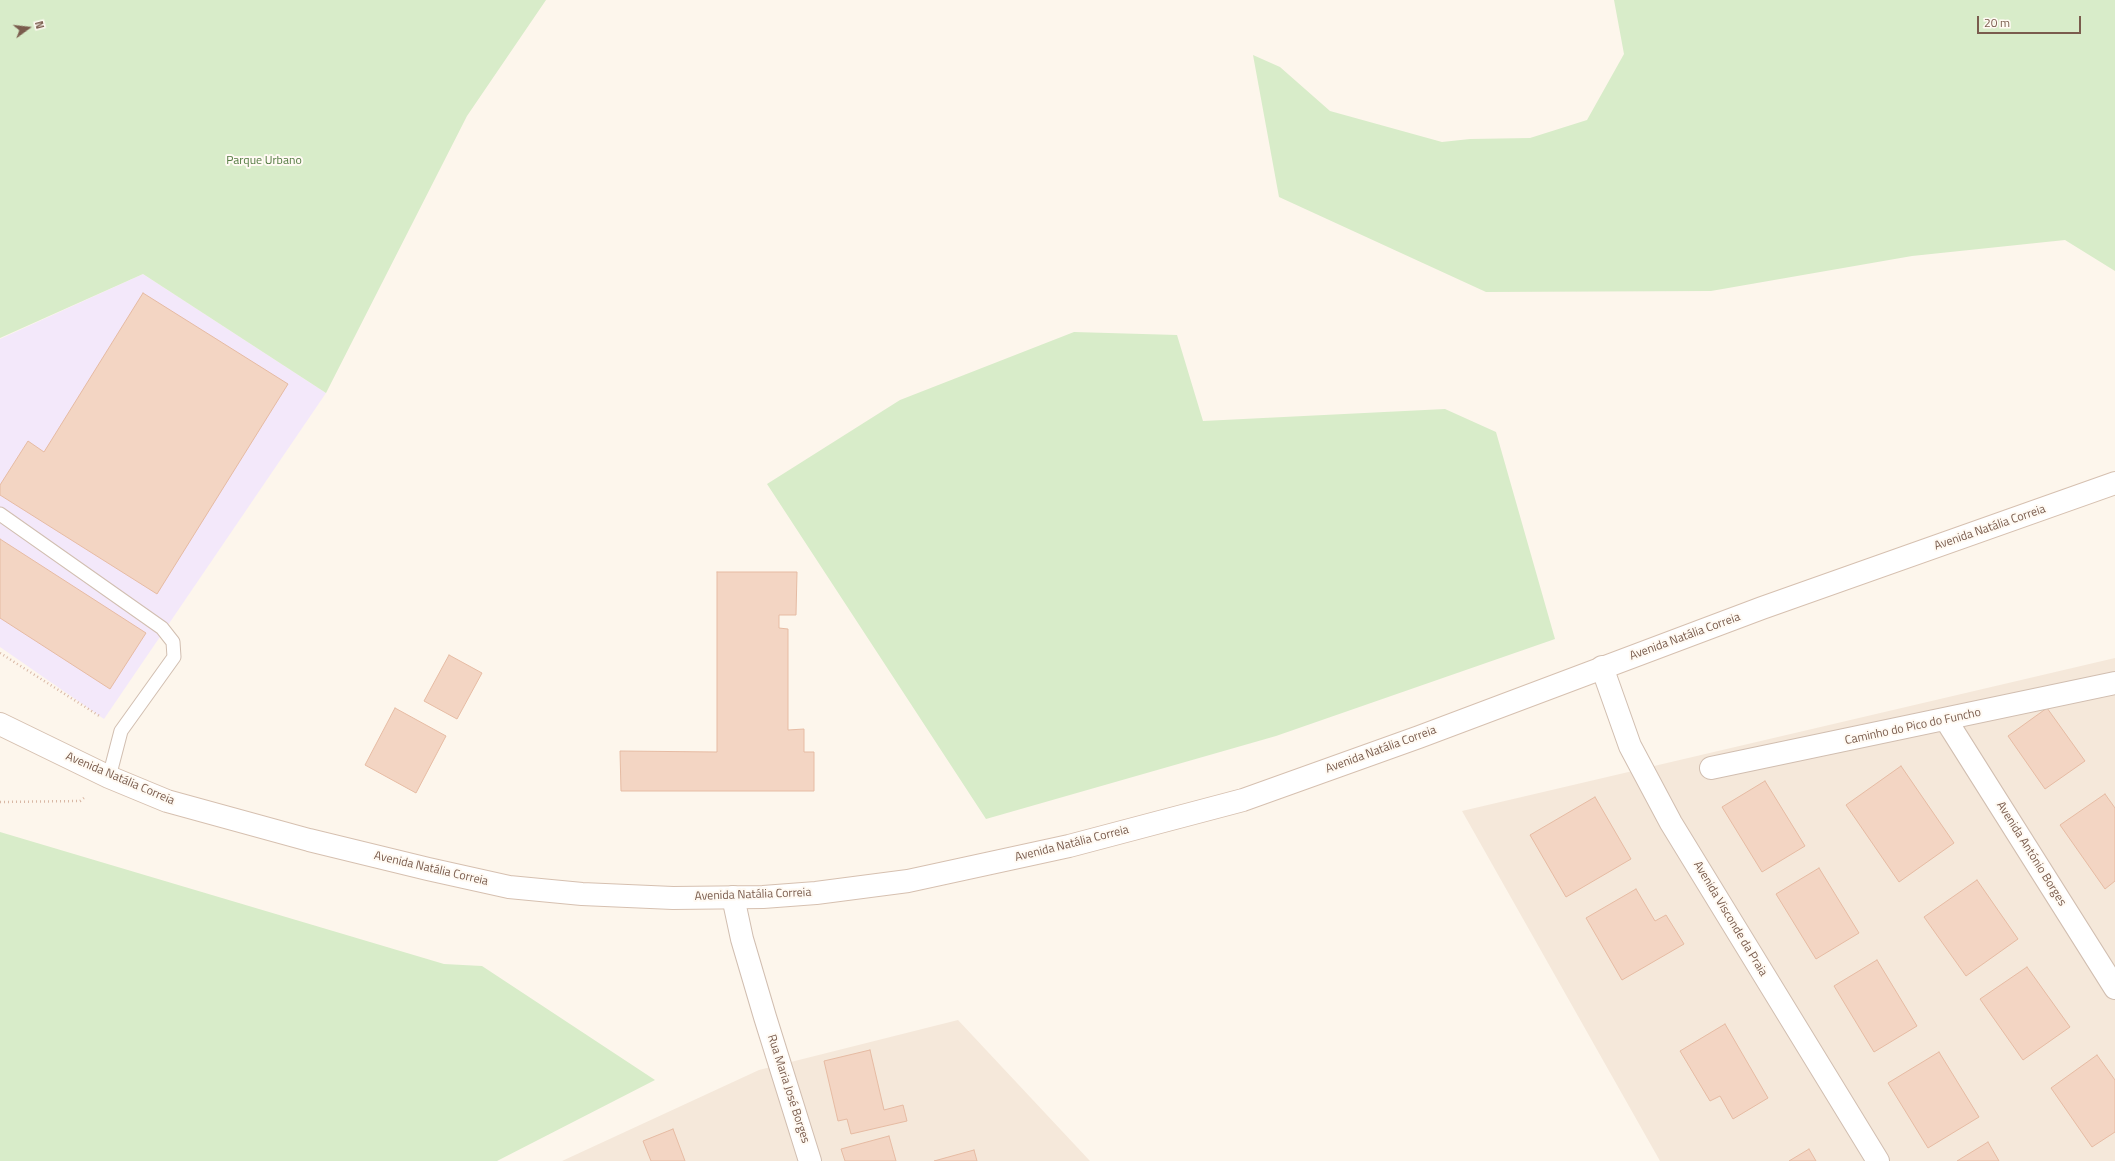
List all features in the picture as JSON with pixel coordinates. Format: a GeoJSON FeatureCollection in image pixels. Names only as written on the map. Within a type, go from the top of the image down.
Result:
{"type":"FeatureCollection","features":[{"type":"Feature","properties":{"kind":"street","name":"Avenida Natália Correia"},"geometry":{"type":"LineString","coordinates":[[0,724],[109,777],[168,801],[243,822],[428,869],[509,887],[590,894],[674,898],[733,897],[816,892],[908,881],[1107,836],[1243,800],[1419,737],[1769,605],[2115,484]]}},
{"type":"Feature","properties":{"kind":"street","name":"Avenida Visconde da Praia"},"geometry":{"type":"LineString","coordinates":[[1602,668],[1630,746],[1671,823],[1878,1161]]}},
{"type":"Feature","properties":{"kind":"street","name":"Caminho do Pico do Funcho"},"geometry":{"type":"LineString","coordinates":[[1712,768],[1946,720],[2115,683]]}},
{"type":"Feature","properties":{"kind":"street","name":"Avenida António Borges"},"geometry":{"type":"LineString","coordinates":[[1946,720],[2115,988]]}},
{"type":"Feature","properties":{"kind":"street","name":"Rua Maria José Borges"},"geometry":{"type":"LineString","coordinates":[[733,897],[742,939],[810,1161]]}},
{"type":"Feature","properties":{"kind":"lane"},"geometry":{"type":"LineString","coordinates":[[0,514],[162,628],[173,642],[174,657],[121,731],[109,777]]}},
{"type":"Feature","properties":{"kind":"path"},"geometry":{"type":"LineString","coordinates":[[0,653],[121,731]]}},
{"type":"Feature","properties":{"kind":"path"},"geometry":{"type":"LineString","coordinates":[[0,802],[80,801],[109,777]]}},
{"type":"Feature","properties":{"kind":"shaded area"},"geometry":{"type":"Polygon","coordinates":[[[143,274],[326,393],[104,719],[0,647],[0,339],[143,274]]]}},
{"type":"Feature","properties":{"kind":"shaded area"},"geometry":{"type":"Polygon","coordinates":[[[2115,658],[2115,1161],[1660,1161],[1462,811],[2115,658]]]}},
{"type":"Feature","properties":{"kind":"shaded area"},"geometry":{"type":"Polygon","coordinates":[[[958,1020],[1090,1161],[562,1161],[759,1070],[958,1020]]]}},
{"type":"Feature","properties":{"kind":"green space","name":"Parque Urbano"},"geometry":{"type":"Polygon","coordinates":[[[0,0],[546,0],[467,116],[326,393],[143,274],[0,338],[0,0]]]}},
{"type":"Feature","properties":{"kind":"green space"},"geometry":{"type":"Polygon","coordinates":[[[1614,0],[2115,0],[2115,271],[2065,240],[1912,256],[1711,291],[1486,292],[1279,197],[1253,55],[1280,67],[1330,111],[1442,142],[1470,139],[1530,138],[1587,120],[1624,54],[1614,0]]]}},
{"type":"Feature","properties":{"kind":"green space"},"geometry":{"type":"Polygon","coordinates":[[[1074,332],[1177,335],[1203,421],[1445,409],[1496,432],[1555,639],[1276,736],[986,819],[767,484],[900,400],[1074,332]]]}},
{"type":"Feature","properties":{"kind":"green space"},"geometry":{"type":"Polygon","coordinates":[[[0,832],[444,964],[482,966],[655,1080],[497,1161],[0,1161],[0,832]]]}},
{"type":"Feature","properties":{"kind":"building"},"geometry":{"type":"Polygon","coordinates":[[[143,293],[288,384],[157,594],[0,495],[0,485],[28,441],[44,452],[143,293]]]}},
{"type":"Feature","properties":{"kind":"building"},"geometry":{"type":"Polygon","coordinates":[[[0,539],[146,633],[110,689],[0,618],[0,539]]]}},
{"type":"Feature","properties":{"kind":"building"},"geometry":{"type":"Polygon","coordinates":[[[717,572],[797,572],[796,615],[779,615],[779,628],[788,629],[788,730],[804,729],[804,752],[814,752],[814,791],[621,791],[620,751],[717,752],[717,572]]]}},
{"type":"Feature","properties":{"kind":"building"},"geometry":{"type":"Polygon","coordinates":[[[449,655],[482,673],[457,719],[424,701],[449,655]]]}},
{"type":"Feature","properties":{"kind":"building"},"geometry":{"type":"Polygon","coordinates":[[[395,708],[446,736],[416,793],[365,765],[395,708]]]}},
{"type":"Feature","properties":{"kind":"building"},"geometry":{"type":"Polygon","coordinates":[[[2047,708],[2085,761],[2045,789],[2008,736],[2047,708]]]}},
{"type":"Feature","properties":{"kind":"building"},"geometry":{"type":"Polygon","coordinates":[[[1901,766],[1954,843],[1899,882],[1846,805],[1901,766]]]}},
{"type":"Feature","properties":{"kind":"building"},"geometry":{"type":"Polygon","coordinates":[[[1765,781],[1805,846],[1762,872],[1722,807],[1765,781]]]}},
{"type":"Feature","properties":{"kind":"building"},"geometry":{"type":"Polygon","coordinates":[[[2105,794],[2115,808],[2115,881],[2105,889],[2060,825],[2105,794]]]}},
{"type":"Feature","properties":{"kind":"building"},"geometry":{"type":"Polygon","coordinates":[[[1595,797],[1631,859],[1566,897],[1530,835],[1595,797]]]}},
{"type":"Feature","properties":{"kind":"building"},"geometry":{"type":"Polygon","coordinates":[[[1819,868],[1859,933],[1816,959],[1776,894],[1819,868]]]}},
{"type":"Feature","properties":{"kind":"building"},"geometry":{"type":"Polygon","coordinates":[[[1977,880],[2018,939],[1966,976],[1924,917],[1977,880]]]}},
{"type":"Feature","properties":{"kind":"building"},"geometry":{"type":"Polygon","coordinates":[[[1636,889],[1655,921],[1666,915],[1684,944],[1622,980],[1586,918],[1636,889]]]}},
{"type":"Feature","properties":{"kind":"building"},"geometry":{"type":"Polygon","coordinates":[[[1877,960],[1917,1026],[1874,1052],[1834,986],[1877,960]]]}},
{"type":"Feature","properties":{"kind":"building"},"geometry":{"type":"Polygon","coordinates":[[[2027,967],[2070,1027],[2023,1060],[1980,999],[2027,967]]]}},
{"type":"Feature","properties":{"kind":"building"},"geometry":{"type":"Polygon","coordinates":[[[1725,1024],[1768,1098],[1733,1119],[1720,1096],[1710,1101],[1680,1051],[1725,1024]]]}},
{"type":"Feature","properties":{"kind":"building"},"geometry":{"type":"Polygon","coordinates":[[[870,1050],[884,1110],[903,1105],[907,1121],[851,1134],[847,1119],[838,1121],[824,1061],[870,1050]]]}},
{"type":"Feature","properties":{"kind":"building"},"geometry":{"type":"Polygon","coordinates":[[[1939,1052],[1979,1117],[1928,1148],[1888,1083],[1939,1052]]]}},
{"type":"Feature","properties":{"kind":"building"},"geometry":{"type":"Polygon","coordinates":[[[2097,1055],[2115,1080],[2115,1132],[2092,1147],[2051,1088],[2097,1055]]]}},
{"type":"Feature","properties":{"kind":"building"},"geometry":{"type":"Polygon","coordinates":[[[673,1129],[685,1161],[651,1161],[643,1141],[673,1129]]]}},
{"type":"Feature","properties":{"kind":"building"},"geometry":{"type":"Polygon","coordinates":[[[889,1136],[896,1161],[845,1161],[841,1149],[889,1136]]]}},
{"type":"Feature","properties":{"kind":"building"},"geometry":{"type":"Polygon","coordinates":[[[1988,1142],[1999,1161],[1957,1161],[1988,1142]]]}},
{"type":"Feature","properties":{"kind":"building"},"geometry":{"type":"Polygon","coordinates":[[[1809,1149],[1816,1161],[1789,1161],[1809,1149]]]}},
{"type":"Feature","properties":{"kind":"building"},"geometry":{"type":"Polygon","coordinates":[[[974,1150],[977,1161],[934,1161],[974,1150]]]}}]}
